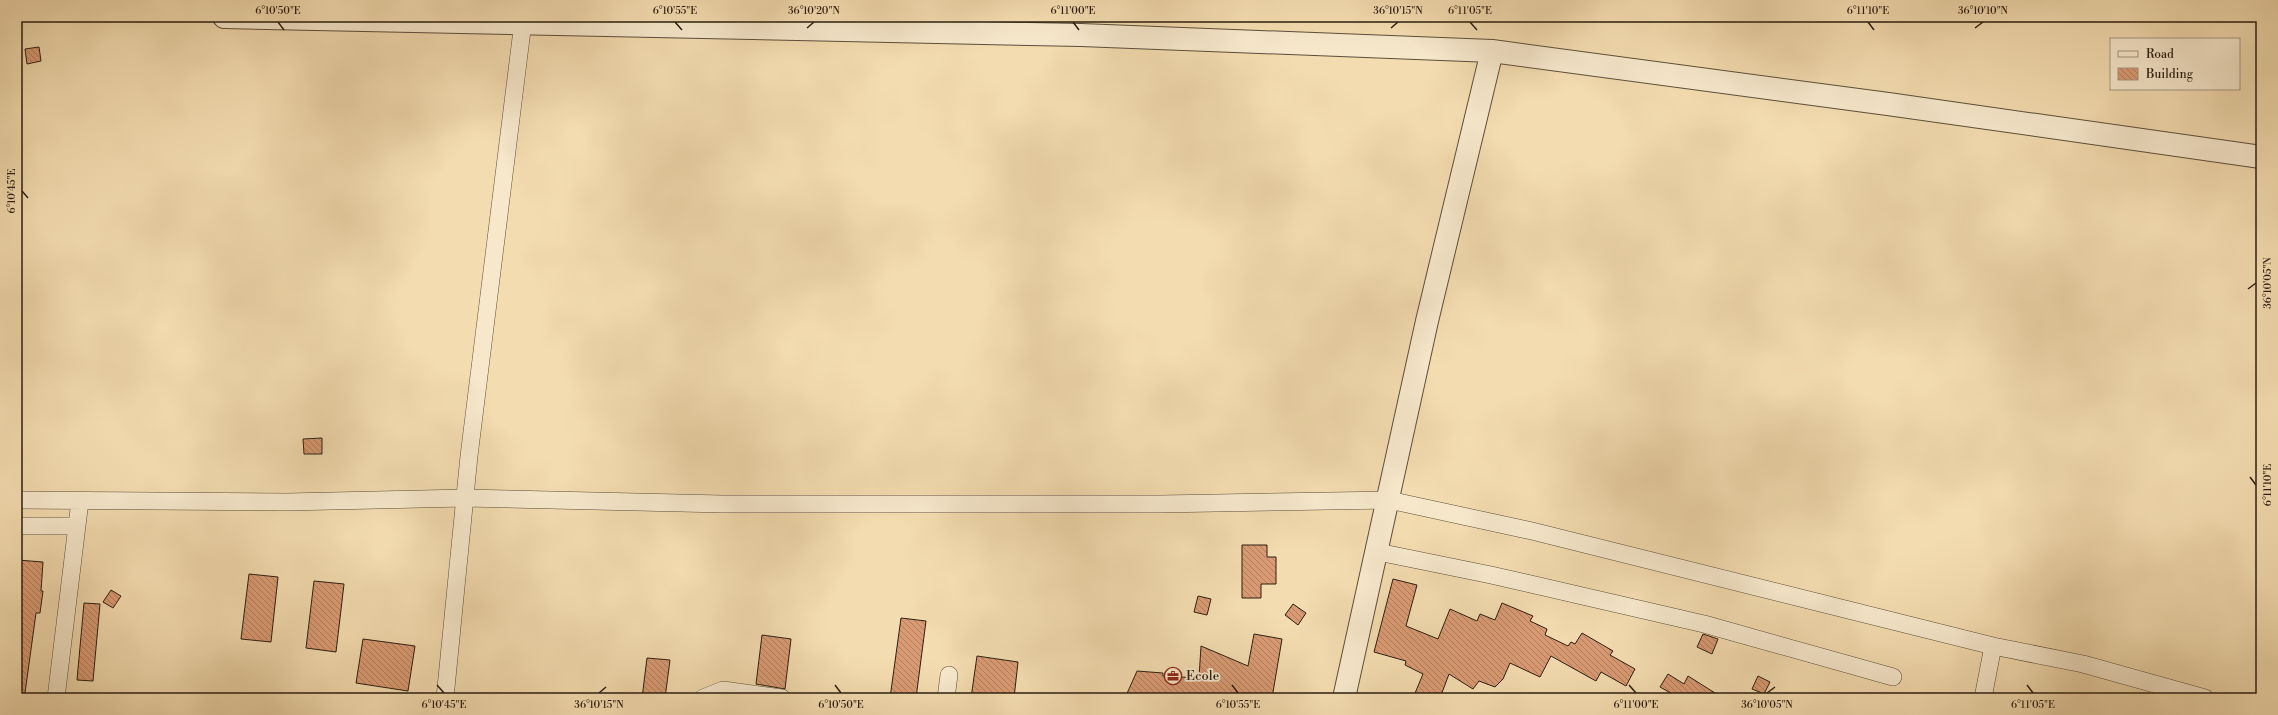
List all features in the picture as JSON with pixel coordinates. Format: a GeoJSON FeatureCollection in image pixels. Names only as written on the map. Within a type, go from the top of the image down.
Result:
{"type":"FeatureCollection","features":[{"type":"Feature","properties":{"kind":"street"},"geometry":{"type":"LineString","coordinates":[[224,17],[524,22],[1081,35],[1492,51],[1888,104],[2261,157]]}},
{"type":"Feature","properties":{"kind":"street"},"geometry":{"type":"LineString","coordinates":[[446,698],[465,498],[524,22]]}},
{"type":"Feature","properties":{"kind":"street"},"geometry":{"type":"LineString","coordinates":[[1344,698],[1378,552],[1427,321],[1492,51]]}},
{"type":"Feature","properties":{"kind":"street"},"geometry":{"type":"LineString","coordinates":[[17,500],[286,502],[465,498],[723,504],[1160,504],[1389,500],[1532,531],[1994,646],[2083,664],[2204,698]]}},
{"type":"Feature","properties":{"kind":"street"},"geometry":{"type":"LineString","coordinates":[[56,698],[80,501]]}},
{"type":"Feature","properties":{"kind":"street"},"geometry":{"type":"LineString","coordinates":[[17,526],[77,526]]}},
{"type":"Feature","properties":{"kind":"street"},"geometry":{"type":"LineString","coordinates":[[1378,552],[1492,575],[1704,624],[1893,676]]}},
{"type":"Feature","properties":{"kind":"street"},"geometry":{"type":"LineString","coordinates":[[1983,698],[1994,646]]}},
{"type":"Feature","properties":{"kind":"street"},"geometry":{"type":"LineString","coordinates":[[946,698],[949,675]]}},
{"type":"Feature","properties":{"kind":"street"},"geometry":{"type":"LineString","coordinates":[[703,698],[723,690],[782,698]]}},
{"type":"Feature","properties":{"kind":"building"},"geometry":{"type":"Polygon","coordinates":[[[39,47],[41,61],[27,64],[25,49],[39,47]]]}},
{"type":"Feature","properties":{"kind":"building"},"geometry":{"type":"Polygon","coordinates":[[[322,438],[322,454],[304,454],[303,439],[322,438]]]}},
{"type":"Feature","properties":{"kind":"building"},"geometry":{"type":"Polygon","coordinates":[[[1242,545],[1267,545],[1267,557],[1276,557],[1276,584],[1261,584],[1261,598],[1242,598],[1242,545]]]}},
{"type":"Feature","properties":{"kind":"building"},"geometry":{"type":"Polygon","coordinates":[[[17,560],[43,562],[41,591],[43,591],[40,613],[36,613],[25,693],[17,693],[17,560]]]}},
{"type":"Feature","properties":{"kind":"building"},"geometry":{"type":"Polygon","coordinates":[[[249,574],[278,577],[271,642],[241,639],[249,574]]]}},
{"type":"Feature","properties":{"kind":"building"},"geometry":{"type":"Polygon","coordinates":[[[1393,579],[1417,585],[1406,626],[1438,639],[1450,609],[1477,621],[1480,614],[1495,620],[1502,603],[1533,616],[1530,621],[1547,629],[1545,635],[1568,646],[1571,642],[1575,644],[1582,633],[1613,651],[1610,655],[1635,669],[1626,686],[1601,672],[1596,681],[1551,656],[1540,677],[1510,663],[1503,679],[1495,687],[1479,681],[1473,689],[1449,674],[1440,698],[1413,698],[1423,674],[1405,665],[1406,661],[1374,652],[1393,579]]]}},
{"type":"Feature","properties":{"kind":"building"},"geometry":{"type":"Polygon","coordinates":[[[314,581],[344,584],[336,652],[306,648],[314,581]]]}},
{"type":"Feature","properties":{"kind":"building"},"geometry":{"type":"Polygon","coordinates":[[[111,590],[121,596],[113,608],[103,602],[111,590]]]}},
{"type":"Feature","properties":{"kind":"building"},"geometry":{"type":"Polygon","coordinates":[[[1198,596],[1211,599],[1207,615],[1194,612],[1198,596]]]}},
{"type":"Feature","properties":{"kind":"building"},"geometry":{"type":"Polygon","coordinates":[[[84,603],[100,604],[93,681],[77,680],[84,603]]]}},
{"type":"Feature","properties":{"kind":"building"},"geometry":{"type":"Polygon","coordinates":[[[1293,604],[1306,613],[1298,625],[1285,615],[1293,604]]]}},
{"type":"Feature","properties":{"kind":"building"},"geometry":{"type":"Polygon","coordinates":[[[901,618],[926,621],[916,698],[890,698],[901,618]]]}},
{"type":"Feature","properties":{"kind":"building"},"geometry":{"type":"Polygon","coordinates":[[[1254,634],[1282,639],[1272,698],[1125,698],[1137,671],[1163,673],[1163,676],[1199,678],[1201,646],[1248,666],[1254,634]]]}},
{"type":"Feature","properties":{"kind":"building"},"geometry":{"type":"Polygon","coordinates":[[[1703,634],[1718,639],[1712,654],[1697,647],[1703,634]]]}},
{"type":"Feature","properties":{"kind":"building"},"geometry":{"type":"Polygon","coordinates":[[[762,635],[791,639],[785,689],[756,684],[762,635]]]}},
{"type":"Feature","properties":{"kind":"building"},"geometry":{"type":"Polygon","coordinates":[[[363,639],[415,646],[408,691],[356,683],[363,639]]]}},
{"type":"Feature","properties":{"kind":"building"},"geometry":{"type":"Polygon","coordinates":[[[977,656],[1018,662],[1014,698],[971,698],[977,656]]]}},
{"type":"Feature","properties":{"kind":"building"},"geometry":{"type":"Polygon","coordinates":[[[647,658],[670,660],[665,698],[642,698],[647,658]]]}},
{"type":"Feature","properties":{"kind":"building"},"geometry":{"type":"Polygon","coordinates":[[[1668,674],[1684,684],[1688,676],[1723,698],[1675,698],[1676,696],[1660,687],[1668,674]]]}},
{"type":"Feature","properties":{"kind":"building"},"geometry":{"type":"Polygon","coordinates":[[[1758,676],[1770,682],[1764,694],[1752,689],[1758,676]]]}},
{"type":"Feature","properties":{"kind":"place","name":"Ecole"},"geometry":{"type":"Point","coordinates":[1173,676]}}]}
